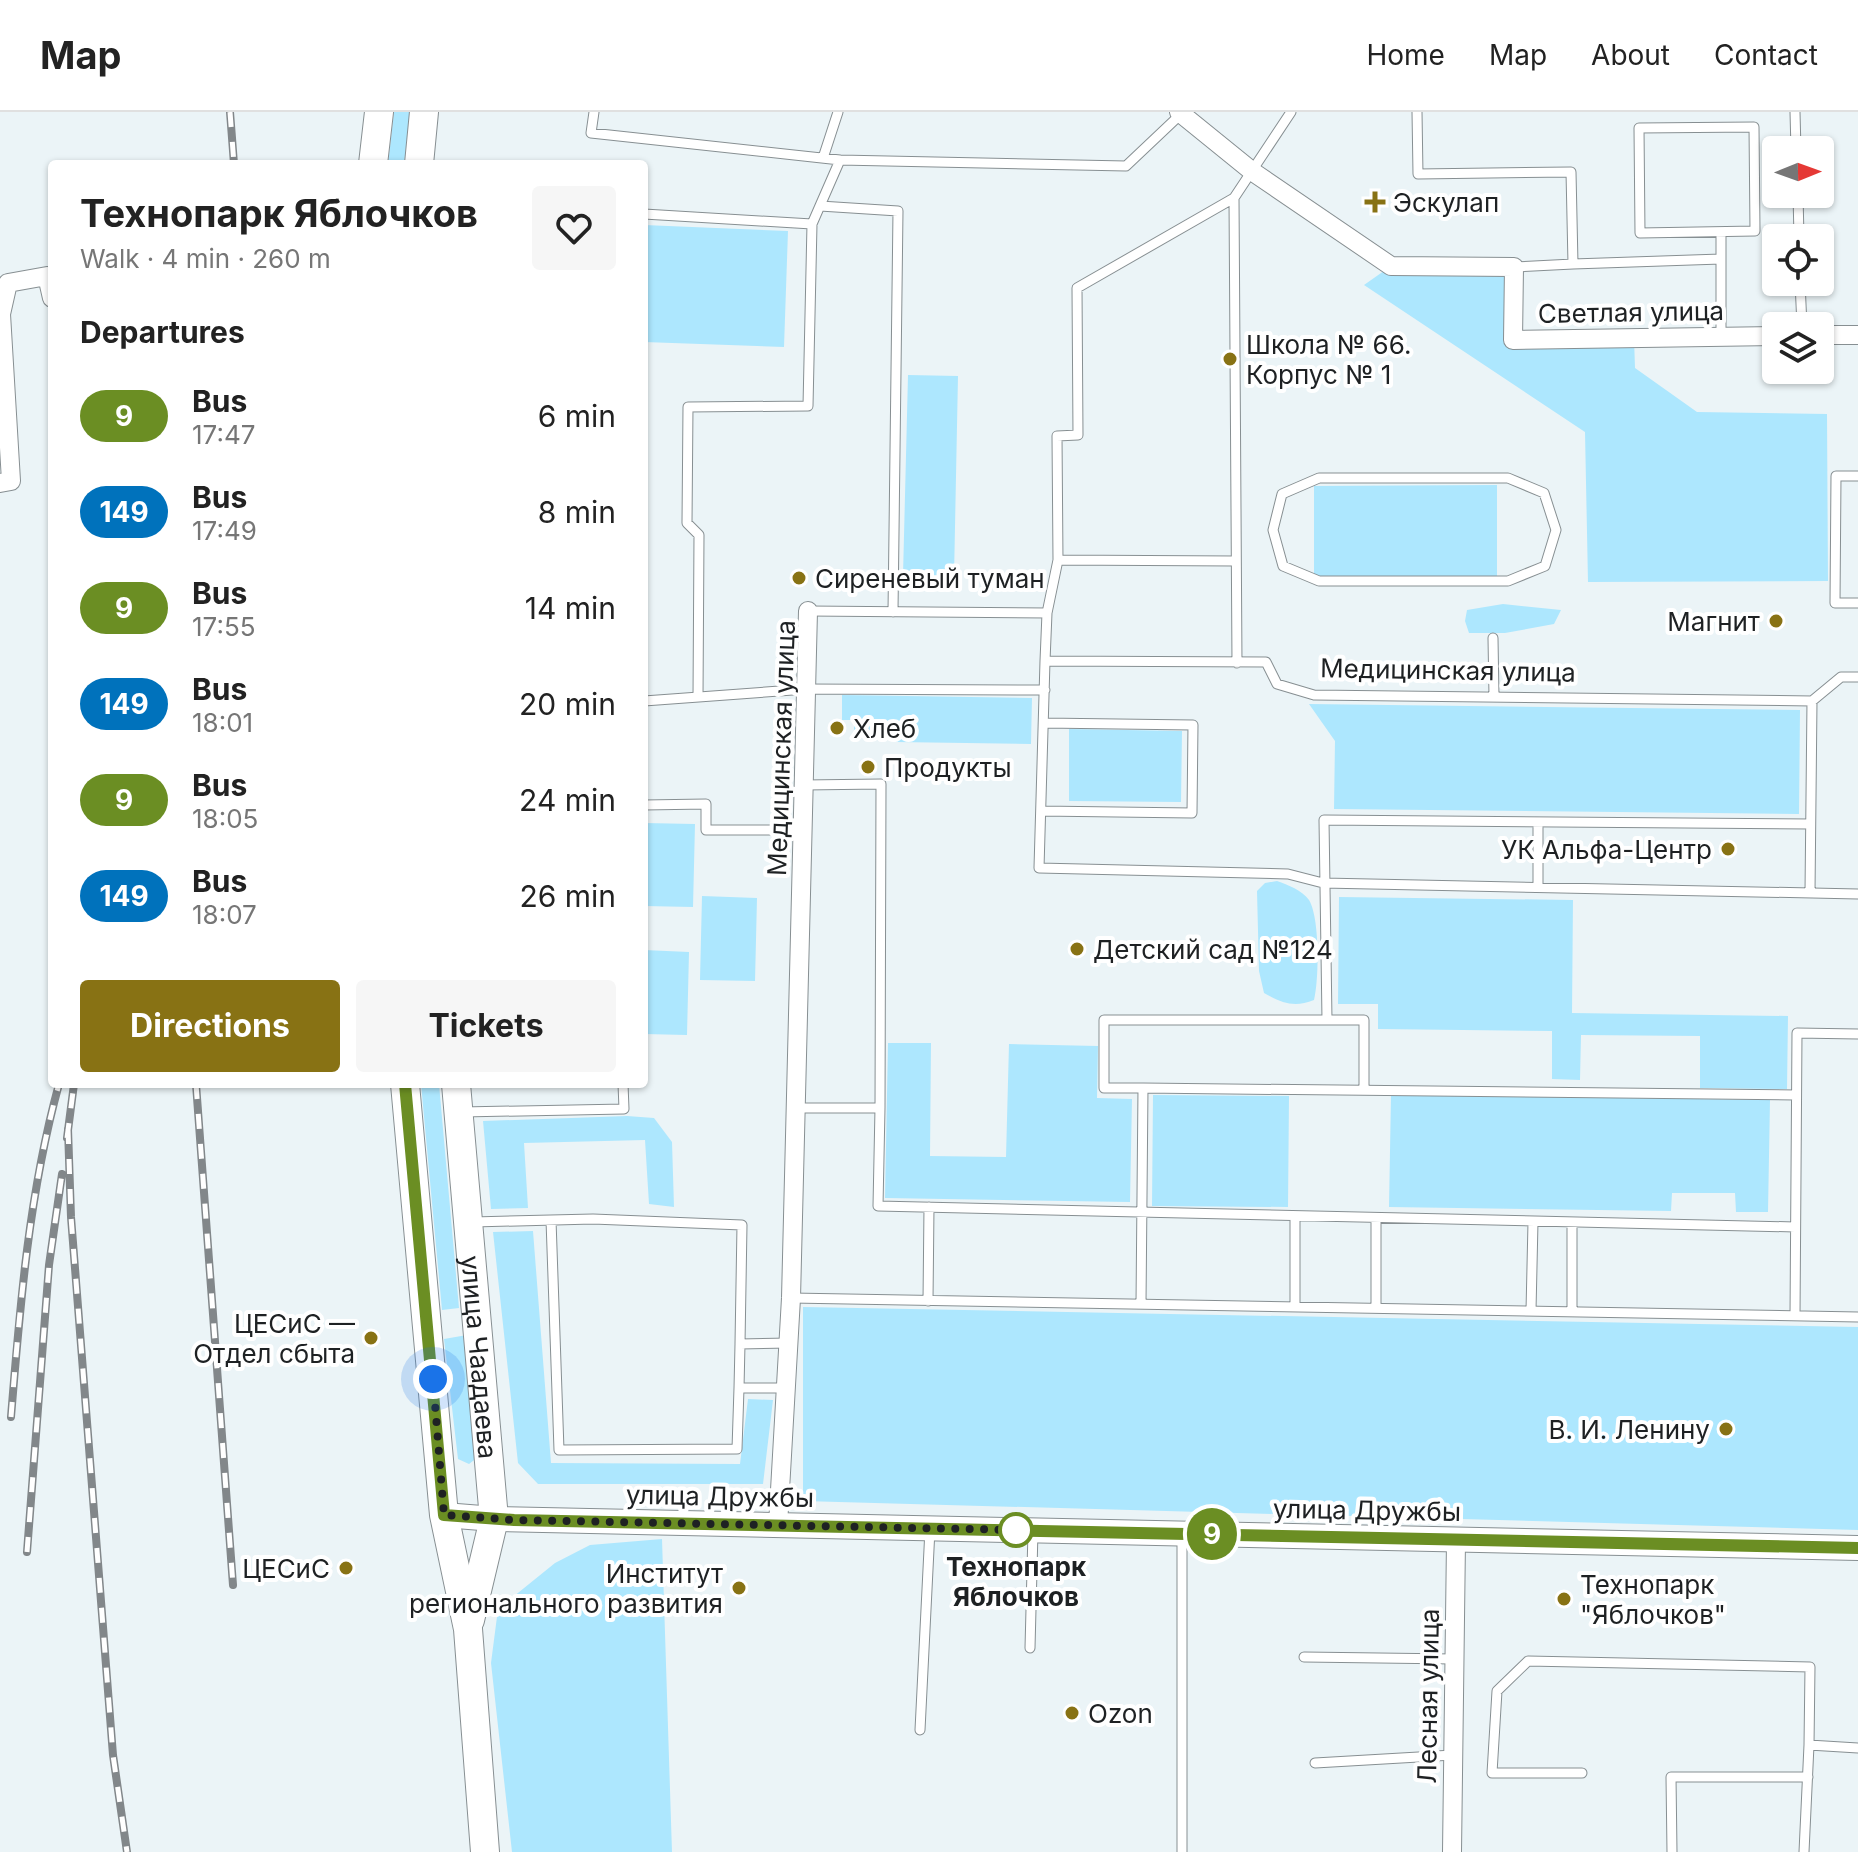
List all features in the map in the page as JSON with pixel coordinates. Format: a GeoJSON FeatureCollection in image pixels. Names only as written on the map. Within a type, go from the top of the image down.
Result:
{"type":"FeatureCollection","features":[{"type":"Feature","properties":{"kind":"main road"},"geometry":{"type":"LineString","coordinates":[[373,160],[379,112]]}},
{"type":"Feature","properties":{"kind":"main road"},"geometry":{"type":"LineString","coordinates":[[419,160],[424,112]]}},
{"type":"Feature","properties":{"kind":"main road","name":"улица Чаадаева"},"geometry":{"type":"LineString","coordinates":[[405,1088],[444,1515],[468,1629],[485,1852]]}},
{"type":"Feature","properties":{"kind":"main road","name":"улица Чаадаева"},"geometry":{"type":"LineString","coordinates":[[456,1088],[494,1519],[468,1629]]}},
{"type":"Feature","properties":{"kind":"main road","name":"улица Дружбы"},"geometry":{"type":"LineString","coordinates":[[444,1515],[494,1519],[1858,1548]]}},
{"type":"Feature","properties":{"kind":"street"},"geometry":{"type":"LineString","coordinates":[[1181,113],[1253,172],[1391,266],[1514,267]]}},
{"type":"Feature","properties":{"kind":"street","name":"Светлая улица"},"geometry":{"type":"LineString","coordinates":[[1514,267],[1513,340],[1762,336]]}},
{"type":"Feature","properties":{"kind":"street"},"geometry":{"type":"LineString","coordinates":[[0,483],[11,481],[1,314],[8,283],[47,276],[48,280]]}},
{"type":"Feature","properties":{"kind":"street"},"geometry":{"type":"LineString","coordinates":[[1834,335],[1858,335]]}},
{"type":"Feature","properties":{"kind":"street","name":"Медицинская улица"},"geometry":{"type":"LineString","coordinates":[[778,1525],[791,1298],[808,611]]}},
{"type":"Feature","properties":{"kind":"street","name":"Лесная улица"},"geometry":{"type":"LineString","coordinates":[[1452,1852],[1456,1541]]}},
{"type":"Feature","properties":{"kind":"lane"},"geometry":{"type":"LineString","coordinates":[[594,112],[591,133],[840,160],[1126,166],[1181,113]]}},
{"type":"Feature","properties":{"kind":"lane"},"geometry":{"type":"LineString","coordinates":[[823,158],[838,112]]}},
{"type":"Feature","properties":{"kind":"lane"},"geometry":{"type":"LineString","coordinates":[[1291,112],[1234,198],[1077,288],[1078,435],[1057,436],[1058,560],[1047,613],[1039,868],[1288,874],[1323,883],[1858,894]]}},
{"type":"Feature","properties":{"kind":"lane"},"geometry":{"type":"LineString","coordinates":[[1417,112],[1418,174],[1571,172],[1573,264]]}},
{"type":"Feature","properties":{"kind":"lane"},"geometry":{"type":"LineString","coordinates":[[1795,112],[1796,136]]}},
{"type":"Feature","properties":{"kind":"lane"},"geometry":{"type":"LineString","coordinates":[[1754,127],[1755,231],[1721,232],[1640,233],[1639,128],[1754,127]]}},
{"type":"Feature","properties":{"kind":"lane"},"geometry":{"type":"LineString","coordinates":[[698,697],[699,535],[687,523],[688,407],[808,406],[812,224],[840,160]]}},
{"type":"Feature","properties":{"kind":"lane"},"geometry":{"type":"LineString","coordinates":[[1234,198],[1237,663]]}},
{"type":"Feature","properties":{"kind":"lane"},"geometry":{"type":"LineString","coordinates":[[820,206],[898,211],[893,612]]}},
{"type":"Feature","properties":{"kind":"lane"},"geometry":{"type":"LineString","coordinates":[[648,214],[812,224]]}},
{"type":"Feature","properties":{"kind":"lane"},"geometry":{"type":"LineString","coordinates":[[1721,232],[1721,336]]}},
{"type":"Feature","properties":{"kind":"lane"},"geometry":{"type":"LineString","coordinates":[[1514,267],[1721,259]]}},
{"type":"Feature","properties":{"kind":"lane"},"geometry":{"type":"LineString","coordinates":[[1858,476],[1836,476],[1835,603],[1858,603]]}},
{"type":"Feature","properties":{"kind":"lane"},"geometry":{"type":"LineString","coordinates":[[1319,478],[1508,478],[1544,493],[1556,530],[1545,566],[1508,581],[1319,581],[1283,566],[1273,530],[1282,494],[1319,478]]}},
{"type":"Feature","properties":{"kind":"lane"},"geometry":{"type":"LineString","coordinates":[[1058,560],[1235,561]]}},
{"type":"Feature","properties":{"kind":"lane","name":"Медицинская улица"},"geometry":{"type":"LineString","coordinates":[[808,611],[1047,613]]}},
{"type":"Feature","properties":{"kind":"lane"},"geometry":{"type":"LineString","coordinates":[[1493,638],[1494,697]]}},
{"type":"Feature","properties":{"kind":"lane","name":"Медицинская улица"},"geometry":{"type":"LineString","coordinates":[[1045,661],[1266,662],[1277,684],[1314,695],[1812,701]]}},
{"type":"Feature","properties":{"kind":"lane"},"geometry":{"type":"LineString","coordinates":[[1810,893],[1812,701],[1841,677],[1858,677]]}},
{"type":"Feature","properties":{"kind":"lane"},"geometry":{"type":"LineString","coordinates":[[648,701],[807,689],[1045,690]]}},
{"type":"Feature","properties":{"kind":"lane"},"geometry":{"type":"LineString","coordinates":[[1041,811],[1192,813],[1193,725],[1044,723]]}},
{"type":"Feature","properties":{"kind":"lane"},"geometry":{"type":"LineString","coordinates":[[804,785],[881,784],[878,1206],[1795,1227]]}},
{"type":"Feature","properties":{"kind":"lane"},"geometry":{"type":"LineString","coordinates":[[648,805],[706,804],[706,830],[803,830]]}},
{"type":"Feature","properties":{"kind":"lane"},"geometry":{"type":"LineString","coordinates":[[1327,1020],[1324,820],[1810,824]]}},
{"type":"Feature","properties":{"kind":"lane"},"geometry":{"type":"LineString","coordinates":[[1538,822],[1538,886]]}},
{"type":"Feature","properties":{"kind":"lane"},"geometry":{"type":"LineString","coordinates":[[1364,1090],[1364,1020],[1104,1020],[1104,1088],[1795,1095]]}},
{"type":"Feature","properties":{"kind":"lane"},"geometry":{"type":"LineString","coordinates":[[1795,1316],[1797,1033],[1858,1034]]}},
{"type":"Feature","properties":{"kind":"lane"},"geometry":{"type":"LineString","coordinates":[[459,1112],[624,1109],[623,1088]]}},
{"type":"Feature","properties":{"kind":"lane"},"geometry":{"type":"LineString","coordinates":[[1141,1304],[1143,1088]]}},
{"type":"Feature","properties":{"kind":"lane"},"geometry":{"type":"LineString","coordinates":[[796,1108],[880,1108]]}},
{"type":"Feature","properties":{"kind":"lane"},"geometry":{"type":"LineString","coordinates":[[928,1301],[929,1207]]}},
{"type":"Feature","properties":{"kind":"lane"},"geometry":{"type":"LineString","coordinates":[[1295,1216],[1295,1307]]}},
{"type":"Feature","properties":{"kind":"lane"},"geometry":{"type":"LineString","coordinates":[[1376,1218],[1376,1308]]}},
{"type":"Feature","properties":{"kind":"lane"},"geometry":{"type":"LineString","coordinates":[[469,1222],[551,1220],[742,1225],[737,1449],[559,1450],[551,1220]]}},
{"type":"Feature","properties":{"kind":"lane"},"geometry":{"type":"LineString","coordinates":[[1531,1311],[1533,1222]]}},
{"type":"Feature","properties":{"kind":"lane"},"geometry":{"type":"LineString","coordinates":[[1572,1223],[1572,1312]]}},
{"type":"Feature","properties":{"kind":"lane"},"geometry":{"type":"LineString","coordinates":[[791,1298],[1858,1317]]}},
{"type":"Feature","properties":{"kind":"lane"},"geometry":{"type":"LineString","coordinates":[[740,1344],[789,1343]]}},
{"type":"Feature","properties":{"kind":"lane"},"geometry":{"type":"LineString","coordinates":[[739,1388],[786,1388]]}},
{"type":"Feature","properties":{"kind":"lane"},"geometry":{"type":"LineString","coordinates":[[920,1730],[930,1583],[930,1529]]}},
{"type":"Feature","properties":{"kind":"lane"},"geometry":{"type":"LineString","coordinates":[[1030,1648],[1033,1531]]}},
{"type":"Feature","properties":{"kind":"lane"},"geometry":{"type":"LineString","coordinates":[[1182,1534],[1182,1852]]}},
{"type":"Feature","properties":{"kind":"lane"},"geometry":{"type":"LineString","coordinates":[[1304,1657],[1454,1659]]}},
{"type":"Feature","properties":{"kind":"lane"},"geometry":{"type":"LineString","coordinates":[[1582,1773],[1492,1773],[1497,1691],[1528,1661],[1810,1667],[1804,1852]]}},
{"type":"Feature","properties":{"kind":"lane"},"geometry":{"type":"LineString","coordinates":[[1809,1745],[1858,1748]]}},
{"type":"Feature","properties":{"kind":"lane"},"geometry":{"type":"LineString","coordinates":[[1315,1763],[1453,1755]]}},
{"type":"Feature","properties":{"kind":"lane"},"geometry":{"type":"LineString","coordinates":[[1672,1852],[1671,1777],[1808,1777]]}},
{"type":"Feature","properties":{"kind":"shaded area"},"geometry":{"type":"Polygon","coordinates":[[[394,112],[410,112],[404,160],[388,160],[394,112]]]}},
{"type":"Feature","properties":{"kind":"shaded area"},"geometry":{"type":"Polygon","coordinates":[[[648,225],[788,231],[784,347],[648,342],[648,225]]]}},
{"type":"Feature","properties":{"kind":"shaded area"},"geometry":{"type":"Polygon","coordinates":[[[1391,266],[1514,267],[1514,340],[1634,338],[1635,368],[1697,412],[1827,414],[1828,581],[1588,582],[1585,432],[1364,285],[1391,266]]]}},
{"type":"Feature","properties":{"kind":"shaded area"},"geometry":{"type":"Polygon","coordinates":[[[908,375],[958,376],[954,577],[903,576],[908,375]]]}},
{"type":"Feature","properties":{"kind":"shaded area"},"geometry":{"type":"Polygon","coordinates":[[[1497,485],[1497,576],[1314,577],[1314,486],[1497,485]]]}},
{"type":"Feature","properties":{"kind":"shaded area"},"geometry":{"type":"Polygon","coordinates":[[[1503,604],[1561,610],[1554,624],[1505,633],[1469,633],[1465,621],[1467,610],[1503,604]]]}},
{"type":"Feature","properties":{"kind":"shaded area"},"geometry":{"type":"Polygon","coordinates":[[[842,695],[1032,698],[1031,744],[896,742],[896,730],[854,730],[854,720],[842,720],[842,695]]]}},
{"type":"Feature","properties":{"kind":"shaded area"},"geometry":{"type":"Polygon","coordinates":[[[1309,704],[1800,710],[1799,814],[1334,809],[1335,741],[1309,704]]]}},
{"type":"Feature","properties":{"kind":"shaded area"},"geometry":{"type":"Polygon","coordinates":[[[1069,729],[1182,731],[1181,802],[1069,801],[1069,729]]]}},
{"type":"Feature","properties":{"kind":"shaded area"},"geometry":{"type":"Polygon","coordinates":[[[648,823],[695,824],[693,907],[648,906],[648,823]]]}},
{"type":"Feature","properties":{"kind":"shaded area"},"geometry":{"type":"Polygon","coordinates":[[[1277,881],[1303,893],[1313,909],[1318,949],[1314,1000],[1300,1004],[1288,1003],[1264,993],[1259,971],[1257,891],[1265,883],[1277,881]]]}},
{"type":"Feature","properties":{"kind":"shaded area"},"geometry":{"type":"Polygon","coordinates":[[[702,896],[757,898],[755,981],[700,980],[702,896]]]}},
{"type":"Feature","properties":{"kind":"shaded area"},"geometry":{"type":"Polygon","coordinates":[[[1339,897],[1573,900],[1572,1013],[1788,1016],[1787,1089],[1700,1088],[1700,1036],[1581,1035],[1580,1080],[1552,1079],[1552,1031],[1378,1029],[1378,1004],[1338,1004],[1339,897]]]}},
{"type":"Feature","properties":{"kind":"shaded area"},"geometry":{"type":"Polygon","coordinates":[[[648,950],[689,952],[687,1035],[648,1034],[648,950]]]}},
{"type":"Feature","properties":{"kind":"shaded area"},"geometry":{"type":"Polygon","coordinates":[[[888,1043],[931,1043],[930,1156],[1006,1157],[1009,1044],[1098,1046],[1097,1098],[1132,1099],[1130,1202],[885,1198],[888,1043]]]}},
{"type":"Feature","properties":{"kind":"shaded area"},"geometry":{"type":"Polygon","coordinates":[[[421,1088],[439,1088],[459,1308],[442,1310],[421,1088]]]}},
{"type":"Feature","properties":{"kind":"shaded area"},"geometry":{"type":"Polygon","coordinates":[[[1153,1095],[1289,1096],[1288,1207],[1152,1206],[1153,1095]]]}},
{"type":"Feature","properties":{"kind":"shaded area"},"geometry":{"type":"Polygon","coordinates":[[[1391,1095],[1770,1100],[1768,1212],[1736,1212],[1735,1193],[1672,1193],[1671,1211],[1389,1207],[1391,1095]]]}},
{"type":"Feature","properties":{"kind":"shaded area"},"geometry":{"type":"Polygon","coordinates":[[[627,1116],[654,1118],[672,1142],[674,1207],[649,1204],[645,1140],[524,1143],[528,1208],[491,1209],[483,1121],[627,1116]]]}},
{"type":"Feature","properties":{"kind":"shaded area"},"geometry":{"type":"Polygon","coordinates":[[[533,1231],[551,1463],[740,1464],[748,1399],[773,1400],[763,1484],[538,1484],[518,1463],[493,1232],[533,1231]]]}},
{"type":"Feature","properties":{"kind":"shaded area"},"geometry":{"type":"Polygon","coordinates":[[[803,1307],[1858,1327],[1858,1530],[803,1501],[803,1307]]]}},
{"type":"Feature","properties":{"kind":"shaded area"},"geometry":{"type":"Polygon","coordinates":[[[467,1335],[478,1457],[469,1464],[458,1459],[444,1339],[467,1335]]]}},
{"type":"Feature","properties":{"kind":"shaded area"},"geometry":{"type":"Polygon","coordinates":[[[662,1539],[672,1852],[512,1852],[491,1663],[498,1609],[555,1563],[590,1545],[662,1539]]]}},
{"type":"Feature","properties":{"kind":"railway"},"geometry":{"type":"LineString","coordinates":[[230,112],[234,160]]}},
{"type":"Feature","properties":{"kind":"railway"},"geometry":{"type":"LineString","coordinates":[[11,1417],[33,1208],[58,1088]]}},
{"type":"Feature","properties":{"kind":"railway"},"geometry":{"type":"LineString","coordinates":[[67,1138],[73,1088]]}},
{"type":"Feature","properties":{"kind":"railway"},"geometry":{"type":"LineString","coordinates":[[196,1088],[233,1585]]}},
{"type":"Feature","properties":{"kind":"railway"},"geometry":{"type":"LineString","coordinates":[[68,1129],[71,1217],[113,1755],[127,1852]]}},
{"type":"Feature","properties":{"kind":"railway"},"geometry":{"type":"LineString","coordinates":[[27,1552],[49,1265],[62,1174]]}},
{"type":"Feature","properties":{"kind":"bus line","name":"9"},"geometry":{"type":"LineString","coordinates":[[405,1088],[444,1515],[514,1520],[1858,1548]]}},
{"type":"Feature","properties":{"kind":"place","name":"Эскулап"},"geometry":{"type":"Point","coordinates":[1375,202]}},
{"type":"Feature","properties":{"kind":"place","name":"Школа № 66. Корпус № 1"},"geometry":{"type":"Point","coordinates":[1230,359]}},
{"type":"Feature","properties":{"kind":"place","name":"Сиреневый туман"},"geometry":{"type":"Point","coordinates":[799,578]}},
{"type":"Feature","properties":{"kind":"place","name":"Магнит"},"geometry":{"type":"Point","coordinates":[1776,621]}},
{"type":"Feature","properties":{"kind":"place","name":"Хлеб"},"geometry":{"type":"Point","coordinates":[837,728]}},
{"type":"Feature","properties":{"kind":"place","name":"Продукты"},"geometry":{"type":"Point","coordinates":[868,767]}},
{"type":"Feature","properties":{"kind":"place","name":"УК Альфа-Центр"},"geometry":{"type":"Point","coordinates":[1728,849]}},
{"type":"Feature","properties":{"kind":"place","name":"Детский сад №124"},"geometry":{"type":"Point","coordinates":[1077,949]}},
{"type":"Feature","properties":{"kind":"place","name":"ЦЕСиС — Отдел сбыта"},"geometry":{"type":"Point","coordinates":[371,1338]}},
{"type":"Feature","properties":{"kind":"place","name":"В. И. Ленину"},"geometry":{"type":"Point","coordinates":[1726,1429]}},
{"type":"Feature","properties":{"kind":"place","name":"Технопарк Яблочков"},"geometry":{"type":"Point","coordinates":[1016,1530]}},
{"type":"Feature","properties":{"kind":"place","name":"ЦЕСиС"},"geometry":{"type":"Point","coordinates":[346,1568]}},
{"type":"Feature","properties":{"kind":"place","name":"Институт регионального развития"},"geometry":{"type":"Point","coordinates":[739,1588]}},
{"type":"Feature","properties":{"kind":"place","name":"Технопарк \"Яблочков\""},"geometry":{"type":"Point","coordinates":[1564,1599]}},
{"type":"Feature","properties":{"kind":"place","name":"Ozon"},"geometry":{"type":"Point","coordinates":[1072,1713]}},
{"type":"Feature","properties":{"kind":"route"},"geometry":{"type":"LineString","coordinates":[[433,1379],[444,1515],[514,1520],[1016,1530]]}}]}
